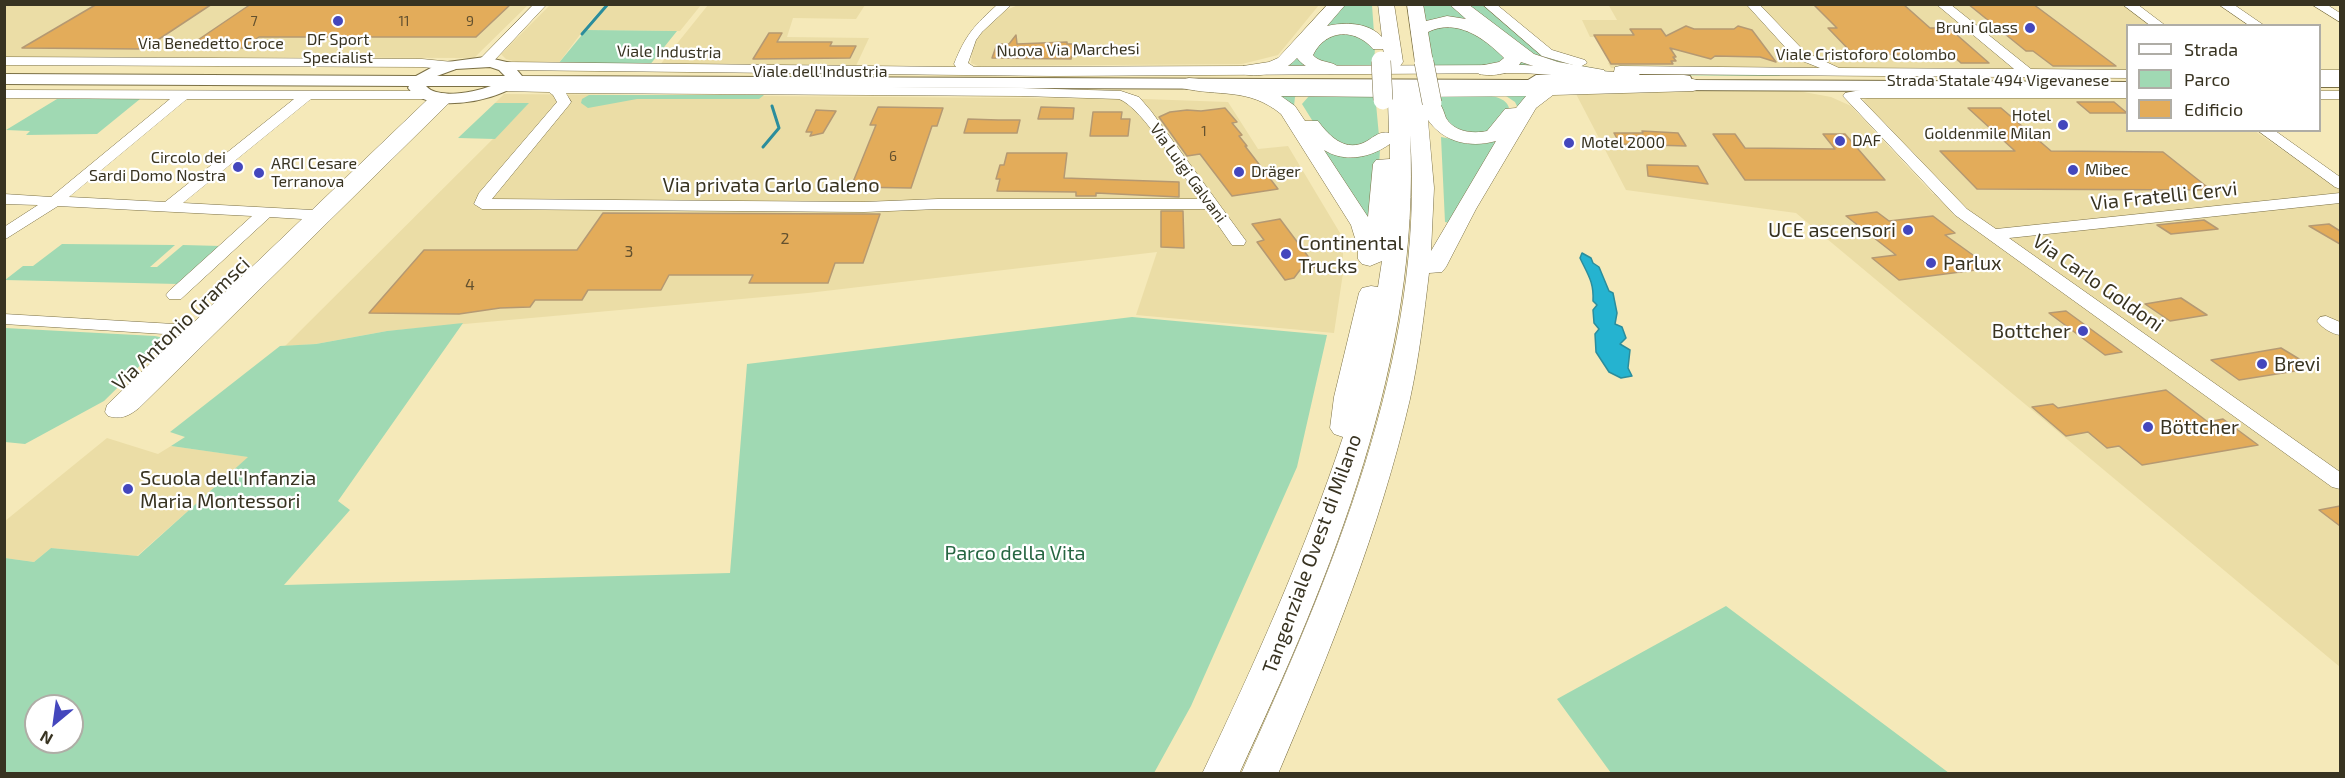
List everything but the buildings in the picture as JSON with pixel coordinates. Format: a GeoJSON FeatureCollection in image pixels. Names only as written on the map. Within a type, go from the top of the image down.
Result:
{"type":"FeatureCollection","features":[{"type":"Feature","properties":{"kind":"highway"},"geometry":{"type":"LineString","coordinates":[[1189,84],[1248,75],[1297,48],[1338,4]]}},
{"type":"Feature","properties":{"kind":"highway"},"geometry":{"type":"LineString","coordinates":[[1377,4],[1412,103],[1440,207],[1426,318],[1417,343],[1405,363]]}},
{"type":"Feature","properties":{"kind":"highway","name":"Tangenziale Ovest di Milano"},"geometry":{"type":"LineString","coordinates":[[1259,774],[1296,692],[1340,583],[1368,503],[1405,363],[1415,302],[1423,189],[1412,103],[1398,59],[1386,4]]}},
{"type":"Feature","properties":{"kind":"highway","name":"Tangenziale Ovest di Milano"},"geometry":{"type":"LineString","coordinates":[[1398,59],[1405,4]]}},
{"type":"Feature","properties":{"kind":"highway"},"geometry":{"type":"LineString","coordinates":[[1415,4],[1419,30]]}},
{"type":"Feature","properties":{"kind":"highway"},"geometry":{"type":"LineString","coordinates":[[1457,4],[1526,57],[1551,66],[1601,71]]}},
{"type":"Feature","properties":{"kind":"highway"},"geometry":{"type":"LineString","coordinates":[[1398,59],[1419,30],[1443,21],[1462,22],[1474,27],[1500,45],[1513,58],[1512,63],[1507,66],[1486,70]]}},
{"type":"Feature","properties":{"kind":"highway"},"geometry":{"type":"LineString","coordinates":[[1330,69],[1310,63],[1304,56],[1317,38],[1326,32],[1338,29],[1370,34],[1398,59]]}},
{"type":"Feature","properties":{"kind":"highway"},"geometry":{"type":"LineString","coordinates":[[1248,75],[1318,91],[1479,92],[1691,83]]}},
{"type":"Feature","properties":{"kind":"highway"},"geometry":{"type":"LineString","coordinates":[[1248,75],[1271,98],[1291,113],[1362,225],[1370,248],[1370,305]]}},
{"type":"Feature","properties":{"kind":"highway"},"geometry":{"type":"LineString","coordinates":[[1434,267],[1465,209],[1528,105],[1537,96],[1549,90]]}},
{"type":"Feature","properties":{"kind":"highway"},"geometry":{"type":"LineString","coordinates":[[1318,91],[1298,103],[1307,120],[1325,144],[1342,151],[1372,148],[1385,138],[1412,103]]}},
{"type":"Feature","properties":{"kind":"highway"},"geometry":{"type":"LineString","coordinates":[[1412,103],[1454,134],[1478,138],[1492,136],[1512,113],[1513,105],[1501,96],[1479,92]]}},
{"type":"Feature","properties":{"kind":"highway","name":"Tangenziale Ovest di Milano"},"geometry":{"type":"LineString","coordinates":[[1220,774],[1274,661],[1349,465],[1380,345],[1395,258],[1401,176],[1412,103]]}},
{"type":"Feature","properties":{"kind":"highway"},"geometry":{"type":"LineString","coordinates":[[1349,465],[1344,430],[1348,397],[1370,305],[1380,238],[1385,138]]}},
{"type":"Feature","properties":{"kind":"main road"},"geometry":{"type":"LineString","coordinates":[[432,89],[453,66],[484,62],[509,78]]}},
{"type":"Feature","properties":{"kind":"main road"},"geometry":{"type":"LineString","coordinates":[[914,77],[990,71]]}},
{"type":"Feature","properties":{"kind":"main road"},"geometry":{"type":"LineString","coordinates":[[4,74],[432,89],[478,95],[509,78],[709,83],[1691,83]]}},
{"type":"Feature","properties":{"kind":"main road"},"geometry":{"type":"LineString","coordinates":[[4,79],[432,89],[509,78],[914,77],[1101,85],[1691,83],[1800,80],[1830,95],[1862,86]]}},
{"type":"Feature","properties":{"kind":"main road","name":"Strada Statale 494 Vigevanese"},"geometry":{"type":"LineString","coordinates":[[1862,86],[2126,82]]}},
{"type":"Feature","properties":{"kind":"main road"},"geometry":{"type":"LineString","coordinates":[[2321,82],[2340,82]]}},
{"type":"Feature","properties":{"kind":"main road"},"geometry":{"type":"LineString","coordinates":[[658,89],[709,83]]}},
{"type":"Feature","properties":{"kind":"main road"},"geometry":{"type":"LineString","coordinates":[[1138,101],[1149,90],[1166,84]]}},
{"type":"Feature","properties":{"kind":"main road","name":"Strada Statale 494 Vigevanese"},"geometry":{"type":"LineString","coordinates":[[1862,86],[2126,87]]}},
{"type":"Feature","properties":{"kind":"main road"},"geometry":{"type":"LineString","coordinates":[[2321,88],[2340,87]]}},
{"type":"Feature","properties":{"kind":"street"},"geometry":{"type":"LineString","coordinates":[[484,62],[541,4]]}},
{"type":"Feature","properties":{"kind":"street"},"geometry":{"type":"LineString","coordinates":[[942,70],[952,63],[968,21],[989,4]]}},
{"type":"Feature","properties":{"kind":"street","name":"Nuova Via Marchesi"},"geometry":{"type":"LineString","coordinates":[[1006,4],[978,29],[970,40],[968,65],[983,68],[1248,75]]}},
{"type":"Feature","properties":{"kind":"street"},"geometry":{"type":"LineString","coordinates":[[1488,4],[1549,54],[1601,71]]}},
{"type":"Feature","properties":{"kind":"street"},"geometry":{"type":"LineString","coordinates":[[1752,4],[1800,55],[1862,86]]}},
{"type":"Feature","properties":{"kind":"street"},"geometry":{"type":"LineString","coordinates":[[1942,4],[2027,73]]}},
{"type":"Feature","properties":{"kind":"street"},"geometry":{"type":"LineString","coordinates":[[2128,4],[2157,24]]}},
{"type":"Feature","properties":{"kind":"street"},"geometry":{"type":"LineString","coordinates":[[2224,4],[2256,24]]}},
{"type":"Feature","properties":{"kind":"street"},"geometry":{"type":"LineString","coordinates":[[2317,4],[2340,18]]}},
{"type":"Feature","properties":{"kind":"street"},"geometry":{"type":"LineString","coordinates":[[1800,55],[1800,80]]}},
{"type":"Feature","properties":{"kind":"street","name":"Via Benedetto Croce"},"geometry":{"type":"LineString","coordinates":[[4,61],[422,63],[453,66]]}},
{"type":"Feature","properties":{"kind":"street","name":"Viale Industria"},"geometry":{"type":"LineString","coordinates":[[509,78],[563,67],[942,70],[968,65],[990,71],[1248,75]]}},
{"type":"Feature","properties":{"kind":"street"},"geometry":{"type":"LineString","coordinates":[[2325,67],[2340,74]]}},
{"type":"Feature","properties":{"kind":"street"},"geometry":{"type":"LineString","coordinates":[[1248,75],[1330,69],[1601,71],[1691,83]]}},
{"type":"Feature","properties":{"kind":"street","name":"Viale Cristoforo Colombo"},"geometry":{"type":"LineString","coordinates":[[1601,71],[1800,80],[1862,86],[2126,94]]}},
{"type":"Feature","properties":{"kind":"street","name":"Viale Cristoforo Colombo"},"geometry":{"type":"LineString","coordinates":[[1862,86],[2027,73],[2126,74]]}},
{"type":"Feature","properties":{"kind":"street"},"geometry":{"type":"LineString","coordinates":[[509,78],[548,89]]}},
{"type":"Feature","properties":{"kind":"street"},"geometry":{"type":"LineString","coordinates":[[1101,85],[1124,84]]}},
{"type":"Feature","properties":{"kind":"street","name":"Via Luigi Galvani"},"geometry":{"type":"LineString","coordinates":[[1124,84],[1238,241]]}},
{"type":"Feature","properties":{"kind":"street","name":"Viale dell'Industria"},"geometry":{"type":"LineString","coordinates":[[548,89],[1101,85]]}},
{"type":"Feature","properties":{"kind":"street","name":"Via Luigi Galvani"},"geometry":{"type":"LineString","coordinates":[[1101,85],[1138,101]]}},
{"type":"Feature","properties":{"kind":"street","name":"Via Carlo Goldoni"},"geometry":{"type":"LineString","coordinates":[[1862,86],[1939,191],[1991,235],[2340,482]]}},
{"type":"Feature","properties":{"kind":"street"},"geometry":{"type":"LineString","coordinates":[[8,96],[306,96],[432,89]]}},
{"type":"Feature","properties":{"kind":"street","name":"Via Antonio Gramsci"},"geometry":{"type":"LineString","coordinates":[[201,331],[132,404],[123,411],[115,412],[117,407],[201,331],[321,214],[432,89]]}},
{"type":"Feature","properties":{"kind":"street","name":"Via privata Carlo Galeno"},"geometry":{"type":"LineString","coordinates":[[548,89],[563,97],[561,106],[485,196],[482,204],[864,207],[938,204],[1209,204]]}},
{"type":"Feature","properties":{"kind":"street"},"geometry":{"type":"LineString","coordinates":[[4,235],[55,201],[183,95]]}},
{"type":"Feature","properties":{"kind":"street"},"geometry":{"type":"LineString","coordinates":[[2321,95],[2340,95]]}},
{"type":"Feature","properties":{"kind":"street"},"geometry":{"type":"LineString","coordinates":[[169,207],[306,96]]}},
{"type":"Feature","properties":{"kind":"street"},"geometry":{"type":"LineString","coordinates":[[2267,132],[2340,184]]}},
{"type":"Feature","properties":{"kind":"street"},"geometry":{"type":"LineString","coordinates":[[2313,165],[2340,165]]}},
{"type":"Feature","properties":{"kind":"street","name":"Via Fratelli Cervi"},"geometry":{"type":"LineString","coordinates":[[1991,235],[2340,198]]}},
{"type":"Feature","properties":{"kind":"street"},"geometry":{"type":"LineString","coordinates":[[4,199],[321,214]]}},
{"type":"Feature","properties":{"kind":"street"},"geometry":{"type":"LineString","coordinates":[[175,295],[266,212]]}},
{"type":"Feature","properties":{"kind":"street"},"geometry":{"type":"LineString","coordinates":[[4,320],[201,331]]}},
{"type":"Feature","properties":{"kind":"shaded area"},"geometry":{"type":"Polygon","coordinates":[[[1608,4],[2123,4],[2153,24],[2126,24],[2126,71],[1611,68],[1608,63],[1610,62],[1595,37],[1590,37],[1582,20],[1617,20],[1608,4]]]}},
{"type":"Feature","properties":{"kind":"shaded area"},"geometry":{"type":"Polygon","coordinates":[[[5,5],[528,5],[474,58],[158,57],[153,60],[5,59],[5,5]]]}},
{"type":"Feature","properties":{"kind":"shaded area"},"geometry":{"type":"Polygon","coordinates":[[[550,5],[701,5],[680,31],[586,30],[602,9],[558,64],[520,63],[506,59],[501,54],[550,5]]]}},
{"type":"Feature","properties":{"kind":"shaded area"},"geometry":{"type":"Polygon","coordinates":[[[708,5],[865,5],[856,19],[793,18],[787,37],[869,38],[855,68],[659,66],[708,5]]]}},
{"type":"Feature","properties":{"kind":"shaded area"},"geometry":{"type":"Polygon","coordinates":[[[1018,5],[1319,5],[1278,55],[1242,64],[978,66],[971,63],[973,42],[977,36],[1004,11],[1018,5]]]}},
{"type":"Feature","properties":{"kind":"shaded area"},"geometry":{"type":"Polygon","coordinates":[[[1615,90],[1798,91],[1831,97],[1851,106],[1933,194],[1949,194],[1862,101],[1869,97],[2126,97],[2126,132],[2256,132],[2340,190],[2340,667],[1796,213],[1626,190],[1575,92],[1615,90]]]}},
{"type":"Feature","properties":{"kind":"shaded area"},"geometry":{"type":"Polygon","coordinates":[[[504,94],[1144,99],[1228,102],[1258,149],[1288,146],[1343,238],[1343,273],[1334,333],[1136,315],[1157,252],[808,293],[387,331],[316,344],[285,346],[528,104],[495,103],[504,94]]]}},
{"type":"Feature","properties":{"kind":"shaded area","name":"Scuola dell'Infanzia Maria Montessori"},"geometry":{"type":"Polygon","coordinates":[[[107,438],[158,454],[171,446],[249,457],[137,556],[51,548],[34,562],[5,558],[5,521],[107,438]]]}},
{"type":"Feature","properties":{"kind":"green space"},"geometry":{"type":"Polygon","coordinates":[[[1344,5],[1372,5],[1374,33],[1351,28],[1303,49],[1314,67],[1281,67],[1344,5]]]}},
{"type":"Feature","properties":{"kind":"green space"},"geometry":{"type":"Polygon","coordinates":[[[1422,5],[1451,5],[1547,66],[1516,67],[1483,31],[1424,23],[1422,5]]]}},
{"type":"Feature","properties":{"kind":"green space"},"geometry":{"type":"Polygon","coordinates":[[[1462,5],[1484,5],[1557,60],[1611,72],[1779,74],[1780,76],[1632,75],[1585,71],[1543,62],[1462,5]]]}},
{"type":"Feature","properties":{"kind":"green space"},"geometry":{"type":"Polygon","coordinates":[[[1461,26],[1508,55],[1505,65],[1432,67],[1427,32],[1435,27],[1461,26]]]}},
{"type":"Feature","properties":{"kind":"green space"},"geometry":{"type":"Polygon","coordinates":[[[586,30],[677,31],[649,66],[558,64],[586,30]]]}},
{"type":"Feature","properties":{"kind":"green space"},"geometry":{"type":"Polygon","coordinates":[[[1352,32],[1375,47],[1374,66],[1336,66],[1317,63],[1309,53],[1322,38],[1352,32]]]}},
{"type":"Feature","properties":{"kind":"green space"},"geometry":{"type":"Polygon","coordinates":[[[1301,93],[1295,97],[1294,106],[1314,139],[1361,156],[1380,150],[1375,229],[1277,95],[1301,93]]]}},
{"type":"Feature","properties":{"kind":"green space"},"geometry":{"type":"Polygon","coordinates":[[[1375,93],[1379,136],[1363,149],[1325,141],[1302,104],[1309,96],[1375,93]]]}},
{"type":"Feature","properties":{"kind":"green space"},"geometry":{"type":"Polygon","coordinates":[[[1436,94],[1489,95],[1506,102],[1509,108],[1497,126],[1484,136],[1446,128],[1436,94]]]}},
{"type":"Feature","properties":{"kind":"green space"},"geometry":{"type":"Polygon","coordinates":[[[1503,94],[1533,95],[1450,223],[1445,222],[1441,137],[1473,143],[1518,108],[1515,102],[1503,94]]]}},
{"type":"Feature","properties":{"kind":"green space"},"geometry":{"type":"Polygon","coordinates":[[[589,95],[764,95],[759,99],[637,99],[588,108],[581,103],[582,99],[589,95]]]}},
{"type":"Feature","properties":{"kind":"green space"},"geometry":{"type":"Polygon","coordinates":[[[57,99],[140,99],[97,134],[26,135],[30,131],[6,130],[57,99]]]}},
{"type":"Feature","properties":{"kind":"green space"},"geometry":{"type":"Polygon","coordinates":[[[495,103],[529,103],[495,139],[458,138],[495,103]]]}},
{"type":"Feature","properties":{"kind":"green space"},"geometry":{"type":"Polygon","coordinates":[[[62,244],[175,245],[150,267],[157,267],[183,245],[221,246],[178,284],[5,280],[23,266],[33,266],[62,244]]]}},
{"type":"Feature","properties":{"kind":"green space","name":"Parco della Vita"},"geometry":{"type":"Polygon","coordinates":[[[1132,317],[1327,335],[1297,467],[1191,706],[1154,773],[5,773],[5,558],[34,562],[51,548],[138,556],[248,457],[171,446],[185,437],[170,432],[280,346],[316,344],[387,331],[463,323],[338,501],[350,510],[284,585],[730,573],[747,364],[1132,317]]]}},
{"type":"Feature","properties":{"kind":"green space"},"geometry":{"type":"Polygon","coordinates":[[[5,328],[155,336],[164,338],[165,341],[104,401],[25,444],[5,442],[5,328]]]}},
{"type":"Feature","properties":{"kind":"green space"},"geometry":{"type":"Polygon","coordinates":[[[1726,606],[1949,773],[1611,773],[1557,699],[1726,606]]]}},
{"type":"Feature","properties":{"kind":"water"},"geometry":{"type":"Polygon","coordinates":[[[1582,253],[1591,258],[1593,263],[1599,267],[1609,291],[1613,293],[1617,313],[1615,324],[1622,327],[1626,338],[1620,344],[1630,350],[1628,368],[1632,376],[1621,378],[1609,372],[1596,352],[1595,334],[1599,329],[1594,323],[1593,310],[1597,305],[1593,301],[1588,274],[1580,258],[1582,253]]]}},
{"type":"Feature","properties":{"kind":"waterway"},"geometry":{"type":"LineString","coordinates":[[582,34],[608,4]]}},
{"type":"Feature","properties":{"kind":"waterway"},"geometry":{"type":"LineString","coordinates":[[763,147],[779,128],[772,106]]}},
{"type":"Feature","properties":{"kind":"place","name":"DF Sport Specialist"},"geometry":{"type":"Point","coordinates":[338,21]}},
{"type":"Feature","properties":{"kind":"place","name":"Bruni Glass"},"geometry":{"type":"Point","coordinates":[2030,28]}},
{"type":"Feature","properties":{"kind":"place","name":"Hotel Goldenmile Milan"},"geometry":{"type":"Point","coordinates":[2063,125]}},
{"type":"Feature","properties":{"kind":"place","name":"DAF"},"geometry":{"type":"Point","coordinates":[1840,141]}},
{"type":"Feature","properties":{"kind":"place","name":"Motel 2000"},"geometry":{"type":"Point","coordinates":[1569,143]}},
{"type":"Feature","properties":{"kind":"place","name":"Circolo dei Sardi Domo Nostra"},"geometry":{"type":"Point","coordinates":[238,167]}},
{"type":"Feature","properties":{"kind":"place","name":"Mibec"},"geometry":{"type":"Point","coordinates":[2073,170]}},
{"type":"Feature","properties":{"kind":"place","name":"Dräger"},"geometry":{"type":"Point","coordinates":[1239,172]}},
{"type":"Feature","properties":{"kind":"place","name":"ARCI Cesare Terranova"},"geometry":{"type":"Point","coordinates":[259,173]}},
{"type":"Feature","properties":{"kind":"place","name":"UCE ascensori"},"geometry":{"type":"Point","coordinates":[1908,230]}},
{"type":"Feature","properties":{"kind":"place","name":"Continental Trucks"},"geometry":{"type":"Point","coordinates":[1286,254]}},
{"type":"Feature","properties":{"kind":"place","name":"Parlux"},"geometry":{"type":"Point","coordinates":[1931,263]}},
{"type":"Feature","properties":{"kind":"place","name":"Bottcher"},"geometry":{"type":"Point","coordinates":[2083,331]}},
{"type":"Feature","properties":{"kind":"place","name":"Brevi"},"geometry":{"type":"Point","coordinates":[2262,364]}},
{"type":"Feature","properties":{"kind":"place","name":"Böttcher"},"geometry":{"type":"Point","coordinates":[2148,427]}},
{"type":"Feature","properties":{"kind":"place","name":"Scuola dell'Infanzia Maria Montessori"},"geometry":{"type":"Point","coordinates":[128,489]}}]}
